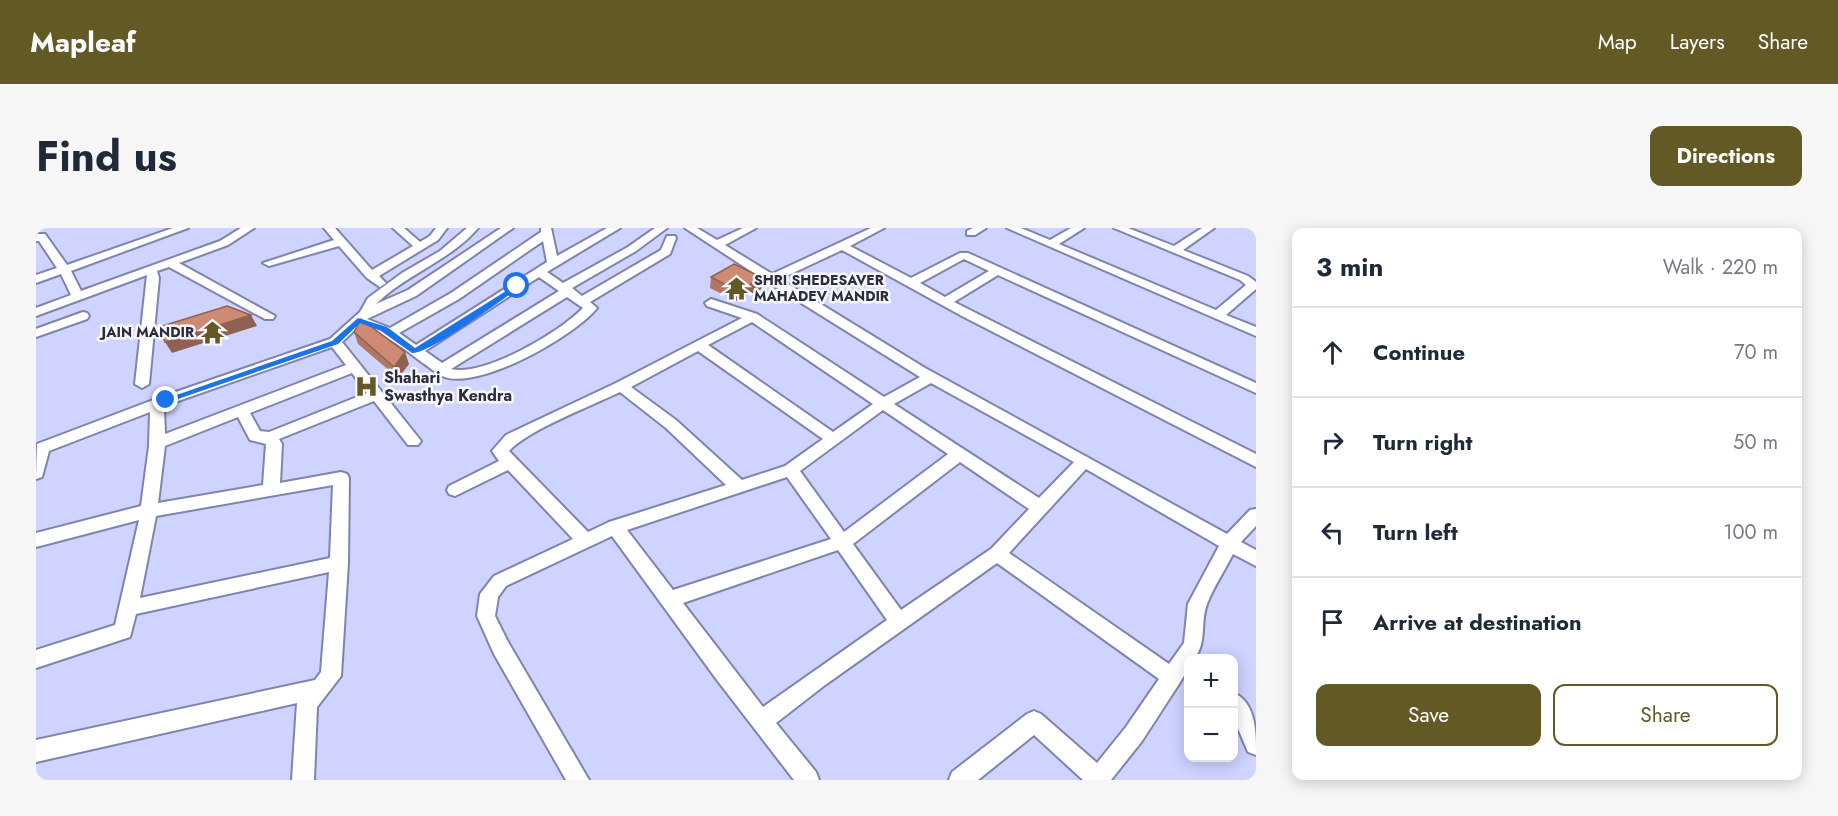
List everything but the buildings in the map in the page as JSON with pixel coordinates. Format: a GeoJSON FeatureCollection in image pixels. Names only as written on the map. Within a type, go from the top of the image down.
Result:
{"type":"FeatureCollection","features":[{"type":"Feature","properties":{"kind":"street"},"geometry":{"type":"LineString","coordinates":[[150,228],[159,237]]}},
{"type":"Feature","properties":{"kind":"street"},"geometry":{"type":"LineString","coordinates":[[36,279],[183,228]]}},
{"type":"Feature","properties":{"kind":"street"},"geometry":{"type":"LineString","coordinates":[[36,312],[224,243],[249,228]]}},
{"type":"Feature","properties":{"kind":"street"},"geometry":{"type":"LineString","coordinates":[[329,228],[371,276],[388,288]]}},
{"type":"Feature","properties":{"kind":"street"},"geometry":{"type":"LineString","coordinates":[[399,228],[420,247]]}},
{"type":"Feature","properties":{"kind":"street"},"geometry":{"type":"LineString","coordinates":[[371,276],[434,238],[442,228]]}},
{"type":"Feature","properties":{"kind":"street"},"geometry":{"type":"LineString","coordinates":[[36,473],[42,448],[156,404],[335,342],[362,317],[372,301],[406,275],[444,253],[473,228]]}},
{"type":"Feature","properties":{"kind":"street"},"geometry":{"type":"LineString","coordinates":[[362,317],[412,293],[508,228]]}},
{"type":"Feature","properties":{"kind":"street"},"geometry":{"type":"LineString","coordinates":[[390,333],[455,296],[546,232],[560,228]]}},
{"type":"Feature","properties":{"kind":"street"},"geometry":{"type":"LineString","coordinates":[[415,351],[441,337],[553,263],[615,228]]}},
{"type":"Feature","properties":{"kind":"street"},"geometry":{"type":"LineString","coordinates":[[442,369],[662,228]]}},
{"type":"Feature","properties":{"kind":"street"},"geometry":{"type":"LineString","coordinates":[[690,228],[931,377],[1163,504],[1256,559]]}},
{"type":"Feature","properties":{"kind":"street"},"geometry":{"type":"LineString","coordinates":[[712,242],[751,228]]}},
{"type":"Feature","properties":{"kind":"street"},"geometry":{"type":"LineString","coordinates":[[770,279],[879,228]]}},
{"type":"Feature","properties":{"kind":"street"},"geometry":{"type":"LineString","coordinates":[[1012,228],[1256,332]]}},
{"type":"Feature","properties":{"kind":"street"},"geometry":{"type":"LineString","coordinates":[[1052,244],[1079,228]]}},
{"type":"Feature","properties":{"kind":"street"},"geometry":{"type":"LineString","coordinates":[[1119,228],[1254,283],[1218,315]]}},
{"type":"Feature","properties":{"kind":"street"},"geometry":{"type":"LineString","coordinates":[[1175,250],[1209,228]]}},
{"type":"Feature","properties":{"kind":"street"},"geometry":{"type":"LineString","coordinates":[[546,232],[553,263]]}},
{"type":"Feature","properties":{"kind":"street"},"geometry":{"type":"LineString","coordinates":[[38,234],[64,269],[78,297]]}},
{"type":"Feature","properties":{"kind":"street"},"geometry":{"type":"LineString","coordinates":[[582,301],[666,252],[671,238]]}},
{"type":"Feature","properties":{"kind":"street"},"geometry":{"type":"LineString","coordinates":[[269,262],[340,242]]}},
{"type":"Feature","properties":{"kind":"street"},"geometry":{"type":"LineString","coordinates":[[842,246],[945,302],[1256,461]]}},
{"type":"Feature","properties":{"kind":"street"},"geometry":{"type":"LineString","coordinates":[[911,283],[964,255],[1256,388]]}},
{"type":"Feature","properties":{"kind":"street"},"geometry":{"type":"LineString","coordinates":[[170,263],[239,306],[269,316]]}},
{"type":"Feature","properties":{"kind":"street"},"geometry":{"type":"LineString","coordinates":[[142,384],[154,336],[151,270]]}},
{"type":"Feature","properties":{"kind":"street"},"geometry":{"type":"LineString","coordinates":[[362,317],[390,333],[442,369],[456,375],[471,374],[490,369],[559,334],[585,316],[591,308],[539,272]]}},
{"type":"Feature","properties":{"kind":"street"},"geometry":{"type":"LineString","coordinates":[[945,302],[997,272]]}},
{"type":"Feature","properties":{"kind":"street"},"geometry":{"type":"LineString","coordinates":[[711,303],[753,317],[1041,508]]}},
{"type":"Feature","properties":{"kind":"street"},"geometry":{"type":"LineString","coordinates":[[36,333],[83,316]]}},
{"type":"Feature","properties":{"kind":"street"},"geometry":{"type":"LineString","coordinates":[[586,541],[500,451],[511,439],[621,386],[753,317]]}},
{"type":"Feature","properties":{"kind":"street"},"geometry":{"type":"LineString","coordinates":[[335,342],[413,441]]}},
{"type":"Feature","properties":{"kind":"street"},"geometry":{"type":"LineString","coordinates":[[699,345],[834,440]]}},
{"type":"Feature","properties":{"kind":"street"},"geometry":{"type":"LineString","coordinates":[[158,443],[355,367]]}},
{"type":"Feature","properties":{"kind":"street"},"geometry":{"type":"LineString","coordinates":[[578,780],[501,648],[486,616],[489,594],[500,581],[615,527],[791,470],[884,403],[931,377]]}},
{"type":"Feature","properties":{"kind":"street"},"geometry":{"type":"LineString","coordinates":[[621,386],[671,424],[739,487]]}},
{"type":"Feature","properties":{"kind":"street"},"geometry":{"type":"LineString","coordinates":[[242,411],[255,436],[270,437],[377,394]]}},
{"type":"Feature","properties":{"kind":"street"},"geometry":{"type":"LineString","coordinates":[[36,659],[123,631],[148,511],[158,443],[160,424],[156,404]]}},
{"type":"Feature","properties":{"kind":"street"},"geometry":{"type":"LineString","coordinates":[[270,437],[274,444],[271,490]]}},
{"type":"Feature","properties":{"kind":"street"},"geometry":{"type":"LineString","coordinates":[[670,599],[843,542],[958,455]]}},
{"type":"Feature","properties":{"kind":"street"},"geometry":{"type":"LineString","coordinates":[[761,720],[997,554],[1084,461]]}},
{"type":"Feature","properties":{"kind":"street"},"geometry":{"type":"LineString","coordinates":[[456,490],[510,462]]}},
{"type":"Feature","properties":{"kind":"street"},"geometry":{"type":"LineString","coordinates":[[791,470],[899,622]]}},
{"type":"Feature","properties":{"kind":"street"},"geometry":{"type":"LineString","coordinates":[[36,540],[148,511],[341,478],[339,563],[331,676],[307,704],[303,780]]}},
{"type":"Feature","properties":{"kind":"street"},"geometry":{"type":"LineString","coordinates":[[1193,654],[1197,604],[1214,576],[1229,543],[1256,515]]}},
{"type":"Feature","properties":{"kind":"street"},"geometry":{"type":"LineString","coordinates":[[615,527],[670,599],[713,662],[808,780]]}},
{"type":"Feature","properties":{"kind":"street"},"geometry":{"type":"LineString","coordinates":[[997,554],[1172,677]]}},
{"type":"Feature","properties":{"kind":"street"},"geometry":{"type":"LineString","coordinates":[[128,608],[339,563]]}},
{"type":"Feature","properties":{"kind":"street"},"geometry":{"type":"LineString","coordinates":[[960,780],[1034,721],[1099,779],[1134,734],[1172,677],[1184,664]]}},
{"type":"Feature","properties":{"kind":"street"},"geometry":{"type":"LineString","coordinates":[[36,751],[320,688]]}},
{"type":"Feature","properties":{"kind":"street"},"geometry":{"type":"LineString","coordinates":[[1237,708],[1254,735]]}},
{"type":"Feature","properties":{"kind":"place","name":"SHRI SHEDESAVER MAHADEV MANDIR"},"geometry":{"type":"Point","coordinates":[736,288]}},
{"type":"Feature","properties":{"kind":"place","name":"JAIN MANDIR"},"geometry":{"type":"Point","coordinates":[212,332]}},
{"type":"Feature","properties":{"kind":"place","name":"Shahari Swasthya Kendra"},"geometry":{"type":"Point","coordinates":[366,386]}},
{"type":"Feature","properties":{"kind":"route"},"geometry":{"type":"LineString","coordinates":[[166,400],[335,342],[358,320],[384,329],[415,351],[441,337],[517,286]]}}]}
